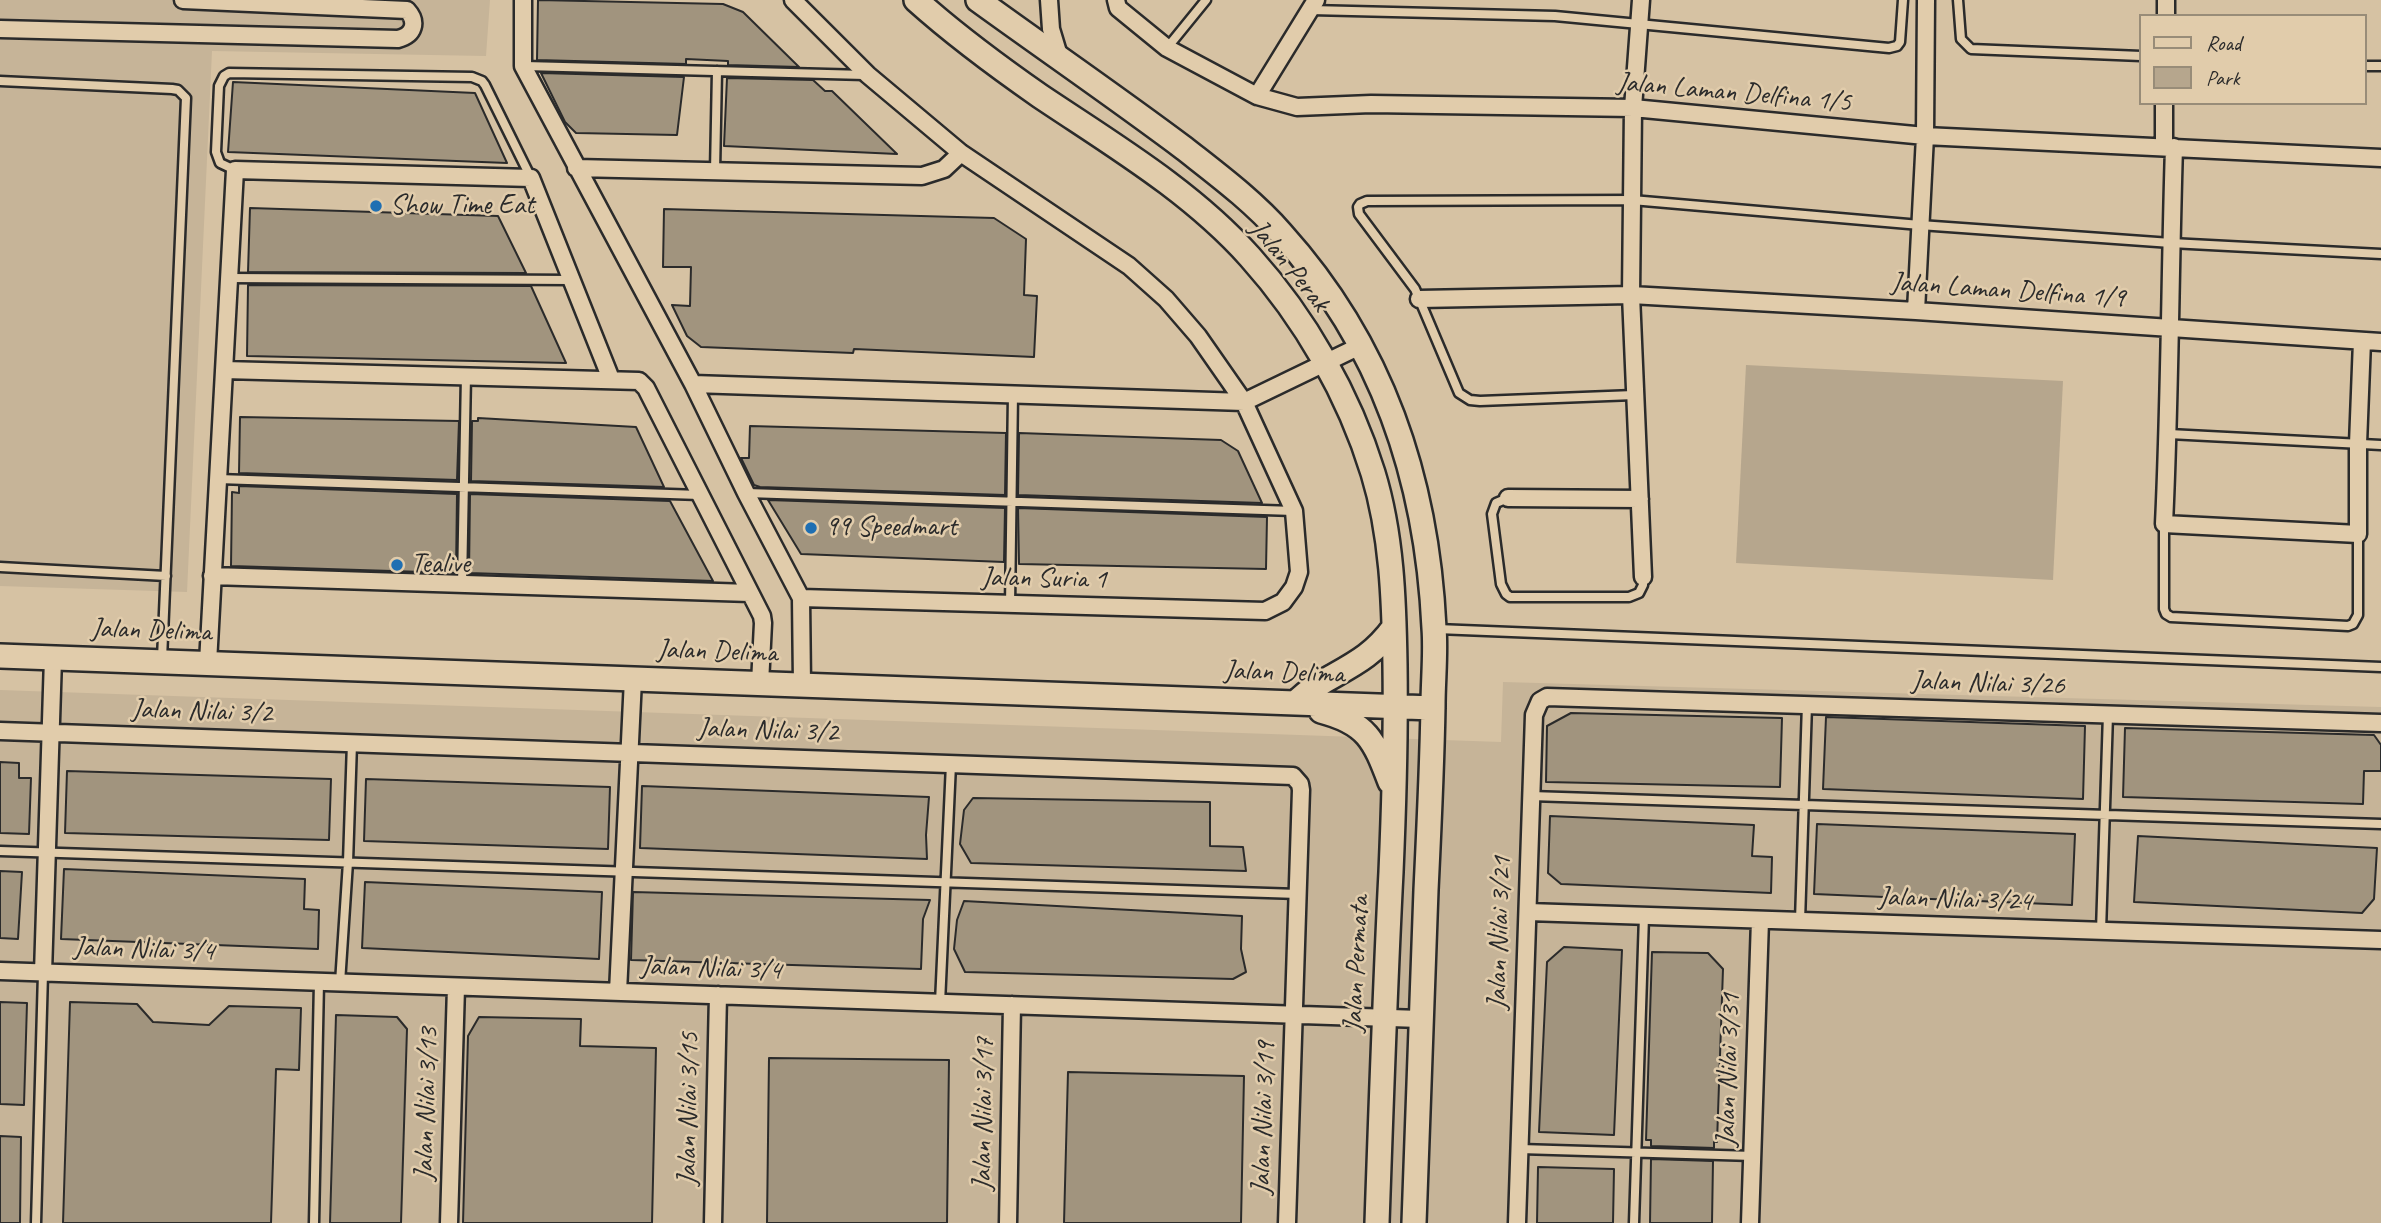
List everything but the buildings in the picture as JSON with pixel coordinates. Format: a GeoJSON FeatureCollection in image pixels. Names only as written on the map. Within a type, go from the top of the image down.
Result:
{"type":"FeatureCollection","features":[{"type":"Feature","properties":{"kind":"main road","name":"Jalan Perak"},"geometry":{"type":"LineString","coordinates":[[916,0],[949,30],[1040,96],[1128,153],[1208,217],[1249,256],[1285,300],[1325,363],[1350,412],[1373,475],[1391,559],[1395,707]]}},
{"type":"Feature","properties":{"kind":"main road","name":"Jalan Perak"},"geometry":{"type":"LineString","coordinates":[[978,0],[1150,123],[1234,187],[1279,230],[1316,274],[1362,345],[1387,397],[1409,462],[1427,550],[1434,629],[1433,708]]}},
{"type":"Feature","properties":{"kind":"main road"},"geometry":{"type":"LineString","coordinates":[[1295,703],[1319,684],[1365,657],[1394,627]]}},
{"type":"Feature","properties":{"kind":"main road","name":"Jalan Delima"},"geometry":{"type":"LineString","coordinates":[[0,656],[1433,708]]}},
{"type":"Feature","properties":{"kind":"main road"},"geometry":{"type":"LineString","coordinates":[[1295,703],[1345,717],[1364,731],[1377,749],[1395,793]]}},
{"type":"Feature","properties":{"kind":"main road","name":"Jalan Permata"},"geometry":{"type":"LineString","coordinates":[[1377,1223],[1395,793],[1395,707]]}},
{"type":"Feature","properties":{"kind":"main road"},"geometry":{"type":"LineString","coordinates":[[1414,1223],[1433,708]]}},
{"type":"Feature","properties":{"kind":"street"},"geometry":{"type":"LineString","coordinates":[[0,29],[398,39],[412,32],[414,24],[407,10],[183,0]]}},
{"type":"Feature","properties":{"kind":"street"},"geometry":{"type":"LineString","coordinates":[[523,0],[523,66],[693,384],[801,598],[802,684]]}},
{"type":"Feature","properties":{"kind":"street"},"geometry":{"type":"LineString","coordinates":[[793,0],[868,75],[961,153],[1129,266],[1166,299],[1198,336],[1244,402],[1294,511]]}},
{"type":"Feature","properties":{"kind":"street"},"geometry":{"type":"LineString","coordinates":[[1049,0],[1051,29],[1060,60]]}},
{"type":"Feature","properties":{"kind":"street","name":"Jalan Laman Delfina 1/5"},"geometry":{"type":"LineString","coordinates":[[1116,0],[1118,8],[1167,48],[1257,96],[1297,107],[1371,104],[1633,108],[1925,136],[2381,158]]}},
{"type":"Feature","properties":{"kind":"street"},"geometry":{"type":"LineString","coordinates":[[1641,0],[1633,108],[1631,295],[1643,578]]}},
{"type":"Feature","properties":{"kind":"street"},"geometry":{"type":"LineString","coordinates":[[1916,311],[1925,136],[1926,0]]}},
{"type":"Feature","properties":{"kind":"street"},"geometry":{"type":"LineString","coordinates":[[1257,96],[1312,5]]}},
{"type":"Feature","properties":{"kind":"street"},"geometry":{"type":"LineString","coordinates":[[2164,105],[2169,147],[2171,243],[2169,435],[2164,524],[2358,534],[2362,341]]}},
{"type":"Feature","properties":{"kind":"street"},"geometry":{"type":"LineString","coordinates":[[576,168],[922,176],[944,169],[961,153]]}},
{"type":"Feature","properties":{"kind":"street"},"geometry":{"type":"LineString","coordinates":[[208,663],[235,170],[531,178],[611,379]]}},
{"type":"Feature","properties":{"kind":"street","name":"Jalan Laman Delfina 1/9"},"geometry":{"type":"LineString","coordinates":[[1419,299],[1631,295],[2381,342]]}},
{"type":"Feature","properties":{"kind":"street"},"geometry":{"type":"LineString","coordinates":[[693,384],[1244,402],[1362,345]]}},
{"type":"Feature","properties":{"kind":"street"},"geometry":{"type":"LineString","coordinates":[[224,369],[611,379],[643,383],[763,619],[760,684]]}},
{"type":"Feature","properties":{"kind":"street"},"geometry":{"type":"LineString","coordinates":[[1508,498],[1640,499]]}},
{"type":"Feature","properties":{"kind":"street","name":"Jalan Suria 1"},"geometry":{"type":"LineString","coordinates":[[801,598],[1265,611],[1283,602],[1294,587],[1299,572],[1294,511]]}},
{"type":"Feature","properties":{"kind":"street"},"geometry":{"type":"LineString","coordinates":[[212,576],[750,593]]}},
{"type":"Feature","properties":{"kind":"street"},"geometry":{"type":"LineString","coordinates":[[43,973],[53,658]]}},
{"type":"Feature","properties":{"kind":"street"},"geometry":{"type":"LineString","coordinates":[[618,992],[633,679]]}},
{"type":"Feature","properties":{"kind":"street","name":"Jalan Nilai 3/21"},"geometry":{"type":"LineString","coordinates":[[1517,1223],[1536,708],[1548,697],[1594,697]]}},
{"type":"Feature","properties":{"kind":"street","name":"Jalan Nilai 3/26"},"geometry":{"type":"LineString","coordinates":[[1594,697],[2381,723]]}},
{"type":"Feature","properties":{"kind":"street","name":"Jalan Nilai 3/2"},"geometry":{"type":"LineString","coordinates":[[0,731],[1293,776],[1300,784],[1301,790],[1294,1015]]}},
{"type":"Feature","properties":{"kind":"street","name":"Jalan Nilai 3/24"},"geometry":{"type":"LineString","coordinates":[[1528,912],[2381,940]]}},
{"type":"Feature","properties":{"kind":"street","name":"Jalan Nilai 3/31"},"geometry":{"type":"LineString","coordinates":[[1750,1223],[1760,919]]}},
{"type":"Feature","properties":{"kind":"street","name":"Jalan Nilai 3/4"},"geometry":{"type":"LineString","coordinates":[[0,971],[1420,1019]]}},
{"type":"Feature","properties":{"kind":"street","name":"Jalan Nilai 3/13"},"geometry":{"type":"LineString","coordinates":[[449,1223],[456,986]]}},
{"type":"Feature","properties":{"kind":"street","name":"Jalan Nilai 3/15"},"geometry":{"type":"LineString","coordinates":[[713,1223],[718,995]]}},
{"type":"Feature","properties":{"kind":"street","name":"Jalan Nilai 3/17"},"geometry":{"type":"LineString","coordinates":[[1008,1223],[1012,1005]]}},
{"type":"Feature","properties":{"kind":"street","name":"Jalan Nilai 3/19"},"geometry":{"type":"LineString","coordinates":[[1287,1223],[1294,1015]]}},
{"type":"Feature","properties":{"kind":"lane"},"geometry":{"type":"LineString","coordinates":[[1167,48],[1206,0]]}},
{"type":"Feature","properties":{"kind":"lane"},"geometry":{"type":"LineString","coordinates":[[1312,5],[1555,16],[1889,48],[1900,42],[1903,0]]}},
{"type":"Feature","properties":{"kind":"lane"},"geometry":{"type":"LineString","coordinates":[[1958,0],[1961,39],[1971,49],[2140,57]]}},
{"type":"Feature","properties":{"kind":"lane"},"geometry":{"type":"LineString","coordinates":[[523,66],[868,75]]}},
{"type":"Feature","properties":{"kind":"lane"},"geometry":{"type":"LineString","coordinates":[[715,171],[717,71]]}},
{"type":"Feature","properties":{"kind":"lane"},"geometry":{"type":"LineString","coordinates":[[235,170],[220,163],[216,152],[219,86],[224,76],[229,73],[472,77],[482,80],[485,85],[531,178]]}},
{"type":"Feature","properties":{"kind":"lane"},"geometry":{"type":"LineString","coordinates":[[0,81],[172,89],[178,90],[186,99],[162,662]]}},
{"type":"Feature","properties":{"kind":"lane"},"geometry":{"type":"LineString","coordinates":[[1634,395],[1471,400],[1459,393],[1416,289],[1359,214],[1360,204],[1367,201],[1632,200],[1920,225],[2171,243],[2381,254]]}},
{"type":"Feature","properties":{"kind":"lane"},"geometry":{"type":"LineString","coordinates":[[229,278],[572,281]]}},
{"type":"Feature","properties":{"kind":"lane"},"geometry":{"type":"LineString","coordinates":[[462,585],[466,375]]}},
{"type":"Feature","properties":{"kind":"lane"},"geometry":{"type":"LineString","coordinates":[[1010,605],[1013,394]]}},
{"type":"Feature","properties":{"kind":"lane"},"geometry":{"type":"LineString","coordinates":[[2169,435],[2381,445]]}},
{"type":"Feature","properties":{"kind":"lane"},"geometry":{"type":"LineString","coordinates":[[218,479],[699,495]]}},
{"type":"Feature","properties":{"kind":"lane"},"geometry":{"type":"LineString","coordinates":[[746,493],[1294,511]]}},
{"type":"Feature","properties":{"kind":"lane"},"geometry":{"type":"LineString","coordinates":[[1508,498],[1496,503],[1492,514],[1501,584],[1510,597],[1629,597],[1639,593],[1643,578]]}},
{"type":"Feature","properties":{"kind":"lane"},"geometry":{"type":"LineString","coordinates":[[2164,524],[2164,609],[2171,617],[2348,626],[2353,624],[2358,615],[2358,534]]}},
{"type":"Feature","properties":{"kind":"lane"},"geometry":{"type":"LineString","coordinates":[[0,567],[166,576]]}},
{"type":"Feature","properties":{"kind":"lane"},"geometry":{"type":"LineString","coordinates":[[1434,629],[2381,667]]}},
{"type":"Feature","properties":{"kind":"lane"},"geometry":{"type":"LineString","coordinates":[[1800,921],[1807,704]]}},
{"type":"Feature","properties":{"kind":"lane"},"geometry":{"type":"LineString","coordinates":[[2101,931],[2108,714]]}},
{"type":"Feature","properties":{"kind":"lane"},"geometry":{"type":"LineString","coordinates":[[340,982],[352,743]]}},
{"type":"Feature","properties":{"kind":"lane"},"geometry":{"type":"LineString","coordinates":[[940,1003],[951,764]]}},
{"type":"Feature","properties":{"kind":"lane"},"geometry":{"type":"LineString","coordinates":[[1531,796],[2381,824]]}},
{"type":"Feature","properties":{"kind":"lane"},"geometry":{"type":"LineString","coordinates":[[0,851],[1298,894]]}},
{"type":"Feature","properties":{"kind":"lane"},"geometry":{"type":"LineString","coordinates":[[1634,1223],[1644,916]]}},
{"type":"Feature","properties":{"kind":"lane"},"geometry":{"type":"LineString","coordinates":[[36,1223],[43,973]]}},
{"type":"Feature","properties":{"kind":"lane"},"geometry":{"type":"LineString","coordinates":[[314,1223],[319,982]]}},
{"type":"Feature","properties":{"kind":"lane"},"geometry":{"type":"LineString","coordinates":[[1520,1149],[1752,1156]]}},
{"type":"Feature","properties":{"kind":"shaded area"},"geometry":{"type":"Polygon","coordinates":[[[0,0],[490,0],[486,56],[212,51],[187,592],[0,586],[0,0]]]}},
{"type":"Feature","properties":{"kind":"shaded area"},"geometry":{"type":"Polygon","coordinates":[[[1503,682],[2381,707],[2381,1223],[0,1223],[0,690],[1501,742],[1503,682]]]}},
{"type":"Feature","properties":{"kind":"green space"},"geometry":{"type":"Polygon","coordinates":[[[1746,365],[2063,381],[2053,580],[1736,563],[1746,365]]]}},
{"type":"Feature","properties":{"kind":"place","name":"Show Time Eat"},"geometry":{"type":"Point","coordinates":[376,206]}},
{"type":"Feature","properties":{"kind":"place","name":"99 Speedmart"},"geometry":{"type":"Point","coordinates":[811,528]}},
{"type":"Feature","properties":{"kind":"place","name":"Tealive"},"geometry":{"type":"Point","coordinates":[397,565]}}]}
